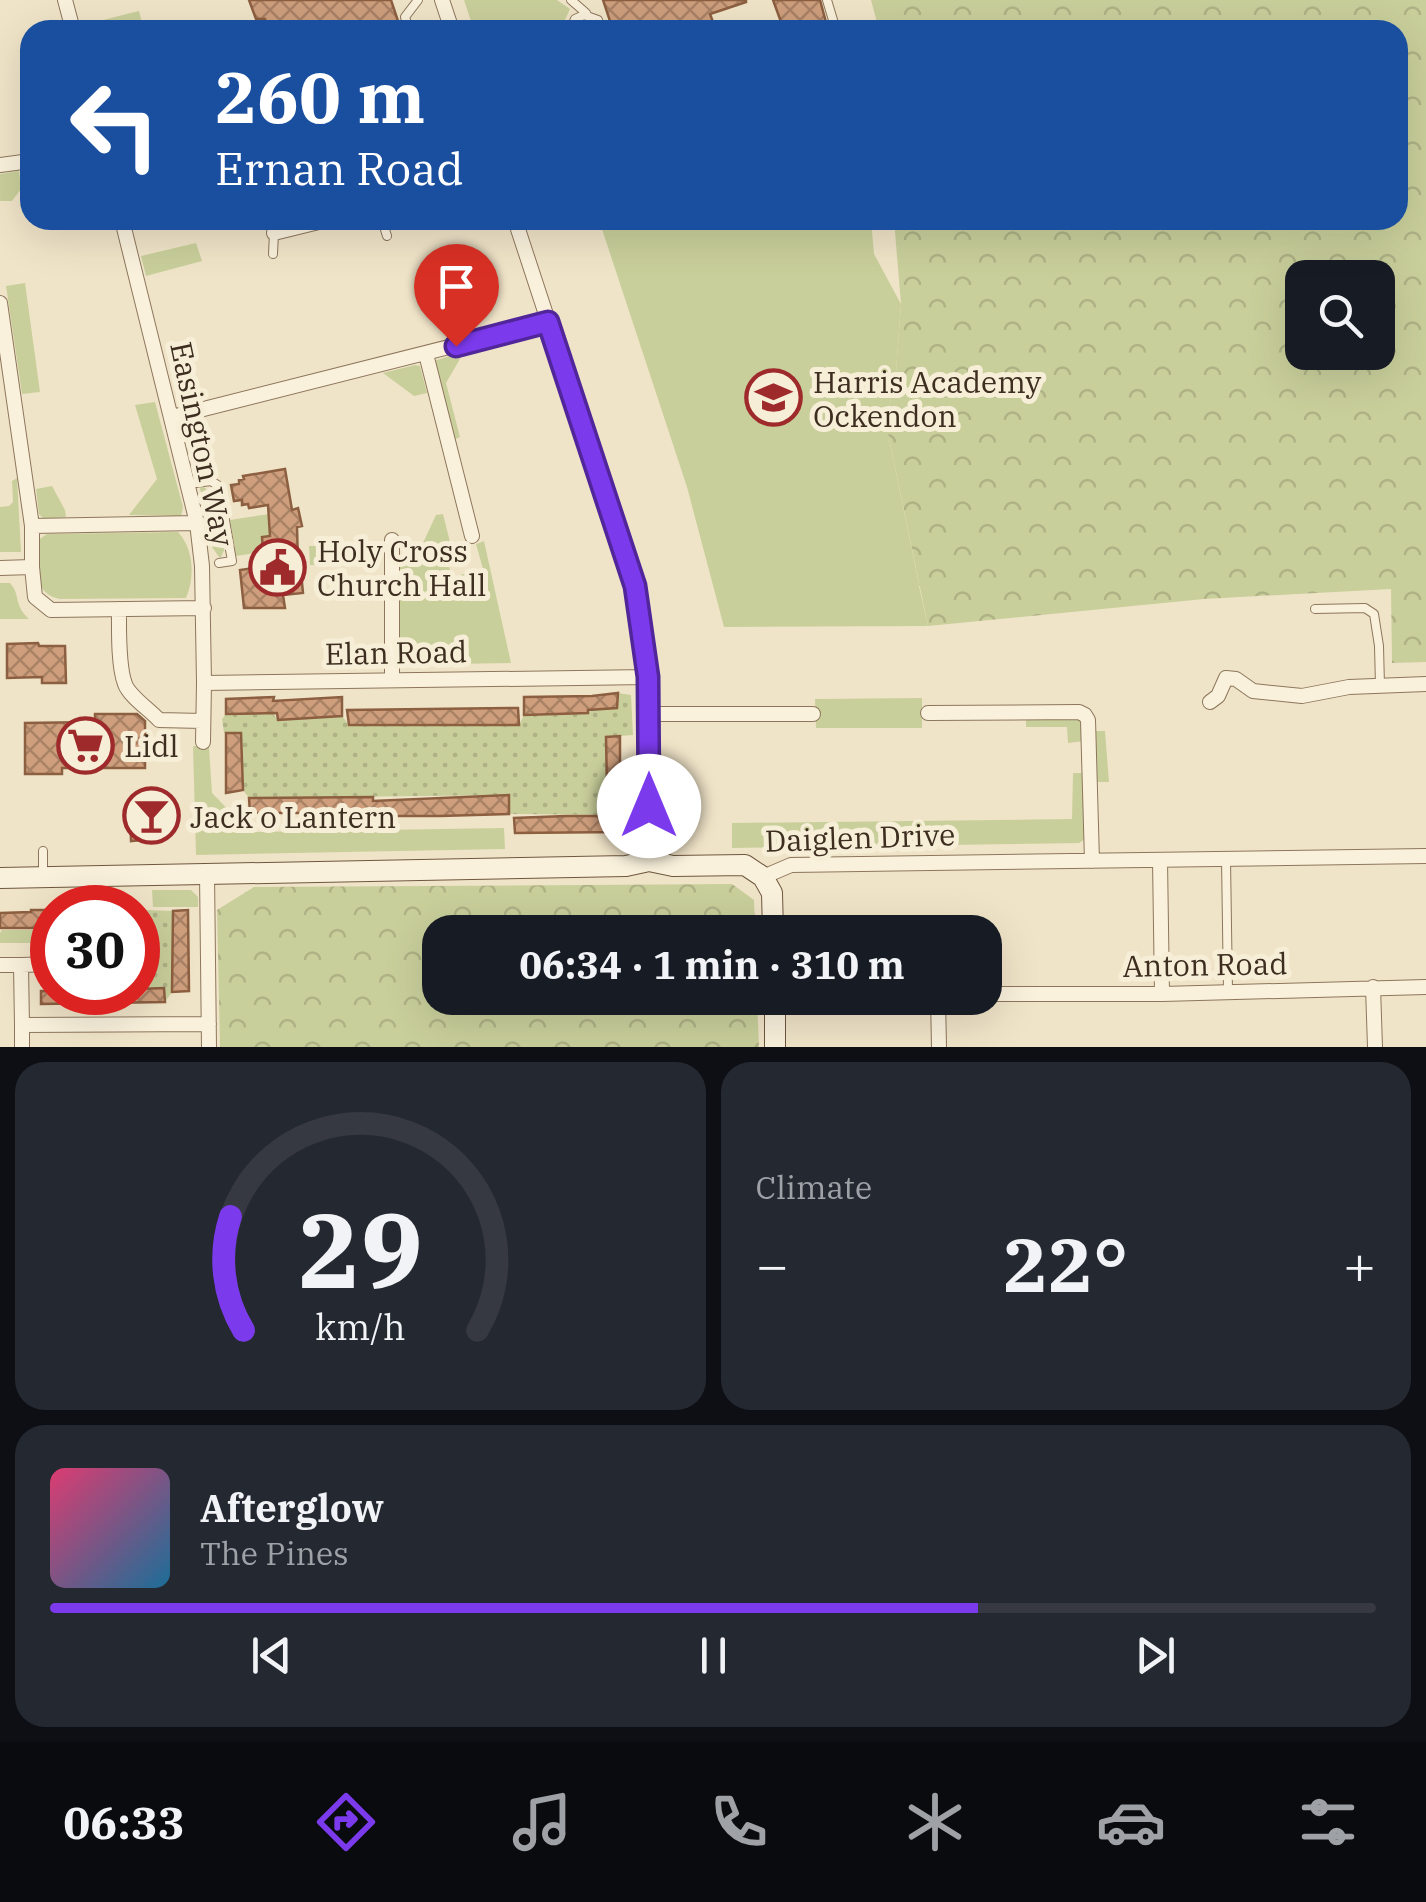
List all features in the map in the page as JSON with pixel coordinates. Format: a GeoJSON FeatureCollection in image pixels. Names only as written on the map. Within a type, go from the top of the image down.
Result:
{"type":"FeatureCollection","features":[{"type":"Feature","properties":{"kind":"street","name":"Easington Way"},"geometry":{"type":"LineString","coordinates":[[125,230],[198,523],[204,683]]}},
{"type":"Feature","properties":{"kind":"street"},"geometry":{"type":"LineString","coordinates":[[518,230],[635,586],[648,677],[649,861]]}},
{"type":"Feature","properties":{"kind":"street"},"geometry":{"type":"LineString","coordinates":[[0,302],[5,373],[32,526],[35,596],[51,610],[204,608]]}},
{"type":"Feature","properties":{"kind":"street"},"geometry":{"type":"LineString","coordinates":[[172,416],[548,322]]}},
{"type":"Feature","properties":{"kind":"street"},"geometry":{"type":"LineString","coordinates":[[426,354],[472,536]]}},
{"type":"Feature","properties":{"kind":"street"},"geometry":{"type":"LineString","coordinates":[[32,526],[198,523]]}},
{"type":"Feature","properties":{"kind":"street"},"geometry":{"type":"LineString","coordinates":[[392,540],[392,679]]}},
{"type":"Feature","properties":{"kind":"street"},"geometry":{"type":"LineString","coordinates":[[0,568],[32,567]]}},
{"type":"Feature","properties":{"kind":"street"},"geometry":{"type":"LineString","coordinates":[[119,609],[124,684],[132,696],[159,720],[204,721]]}},
{"type":"Feature","properties":{"kind":"street","name":"Elan Road"},"geometry":{"type":"LineString","coordinates":[[204,683],[648,677]]}},
{"type":"Feature","properties":{"kind":"street"},"geometry":{"type":"LineString","coordinates":[[1210,702],[1218,696],[1226,678],[1236,679],[1253,690],[1302,696],[1350,687],[1426,684]]}},
{"type":"Feature","properties":{"kind":"street"},"geometry":{"type":"LineString","coordinates":[[203,742],[204,683]]}},
{"type":"Feature","properties":{"kind":"street"},"geometry":{"type":"LineString","coordinates":[[928,713],[1085,715],[1092,861]]}},
{"type":"Feature","properties":{"kind":"street"},"geometry":{"type":"LineString","coordinates":[[649,714],[813,714]]}},
{"type":"Feature","properties":{"kind":"street","name":"Daiglen Drive"},"geometry":{"type":"LineString","coordinates":[[0,878],[626,866],[649,861],[673,866],[745,865],[764,877],[791,865],[1426,856]]}},
{"type":"Feature","properties":{"kind":"street"},"geometry":{"type":"LineString","coordinates":[[1160,860],[1162,994]]}},
{"type":"Feature","properties":{"kind":"street"},"geometry":{"type":"LineString","coordinates":[[207,874],[209,1047]]}},
{"type":"Feature","properties":{"kind":"street"},"geometry":{"type":"LineString","coordinates":[[764,877],[772,893],[773,915]]}},
{"type":"Feature","properties":{"kind":"street"},"geometry":{"type":"LineString","coordinates":[[0,965],[30,965]]}},
{"type":"Feature","properties":{"kind":"street"},"geometry":{"type":"LineString","coordinates":[[21,965],[22,1047]]}},
{"type":"Feature","properties":{"kind":"street","name":"Anton Road"},"geometry":{"type":"LineString","coordinates":[[1002,994],[1162,994],[1426,986]]}},
{"type":"Feature","properties":{"kind":"street"},"geometry":{"type":"LineString","coordinates":[[1373,987],[1375,1047]]}},
{"type":"Feature","properties":{"kind":"street"},"geometry":{"type":"LineString","coordinates":[[775,1015],[775,1047]]}},
{"type":"Feature","properties":{"kind":"street"},"geometry":{"type":"LineString","coordinates":[[938,1015],[939,1047]]}},
{"type":"Feature","properties":{"kind":"street"},"geometry":{"type":"LineString","coordinates":[[22,1025],[209,1024]]}},
{"type":"Feature","properties":{"kind":"lane"},"geometry":{"type":"LineString","coordinates":[[571,0],[598,20]]}},
{"type":"Feature","properties":{"kind":"lane"},"geometry":{"type":"LineString","coordinates":[[574,20],[588,15]]}},
{"type":"Feature","properties":{"kind":"lane"},"geometry":{"type":"LineString","coordinates":[[271,230],[273,254]]}},
{"type":"Feature","properties":{"kind":"lane"},"geometry":{"type":"LineString","coordinates":[[385,230],[387,236]]}},
{"type":"Feature","properties":{"kind":"lane"},"geometry":{"type":"LineString","coordinates":[[188,484],[211,481],[218,486],[232,561],[219,563]]}},
{"type":"Feature","properties":{"kind":"lane"},"geometry":{"type":"LineString","coordinates":[[1315,608],[1365,608],[1374,614],[1380,686]]}},
{"type":"Feature","properties":{"kind":"lane"},"geometry":{"type":"LineString","coordinates":[[43,851],[43,877]]}},
{"type":"Feature","properties":{"kind":"lane"},"geometry":{"type":"LineString","coordinates":[[1226,859],[1228,992]]}},
{"type":"Feature","properties":{"kind":"green space"},"geometry":{"type":"Polygon","coordinates":[[[464,0],[557,0],[570,9],[565,20],[471,20],[464,0]]]}},
{"type":"Feature","properties":{"kind":"green space"},"geometry":{"type":"Polygon","coordinates":[[[871,0],[1426,0],[1426,662],[1392,663],[1391,589],[1204,599],[928,626],[886,424],[896,372],[901,304],[895,230],[1408,230],[1408,20],[876,20],[871,0]]]}},
{"type":"Feature","properties":{"kind":"green space"},"geometry":{"type":"Polygon","coordinates":[[[1426,0],[1397,564],[919,586],[928,626],[724,627],[687,487],[602,230],[872,230],[874,254],[901,304],[896,372],[886,424],[919,584],[901,230],[1408,230],[1407,20],[1426,0]]]}},
{"type":"Feature","properties":{"kind":"green space"},"geometry":{"type":"Polygon","coordinates":[[[139,11],[141,20],[103,20],[139,11]]]}},
{"type":"Feature","properties":{"kind":"green space"},"geometry":{"type":"Polygon","coordinates":[[[19,171],[20,190],[12,201],[0,201],[0,174],[19,171]]]}},
{"type":"Feature","properties":{"kind":"green space"},"geometry":{"type":"Polygon","coordinates":[[[196,243],[202,261],[146,276],[141,256],[196,243]]]}},
{"type":"Feature","properties":{"kind":"green space"},"geometry":{"type":"Polygon","coordinates":[[[25,283],[40,392],[22,394],[6,286],[25,283]]]}},
{"type":"Feature","properties":{"kind":"green space"},"geometry":{"type":"Polygon","coordinates":[[[464,352],[446,383],[460,437],[451,441],[430,362],[464,352]]]}},
{"type":"Feature","properties":{"kind":"green space"},"geometry":{"type":"Polygon","coordinates":[[[420,366],[427,393],[414,396],[383,373],[420,366]]]}},
{"type":"Feature","properties":{"kind":"green space"},"geometry":{"type":"Polygon","coordinates":[[[155,402],[183,507],[181,516],[129,515],[157,479],[135,405],[155,402]]]}},
{"type":"Feature","properties":{"kind":"green space"},"geometry":{"type":"Polygon","coordinates":[[[17,478],[21,552],[0,552],[0,507],[13,502],[12,481],[17,478]]]}},
{"type":"Feature","properties":{"kind":"green space"},"geometry":{"type":"Polygon","coordinates":[[[52,486],[66,517],[44,519],[39,514],[36,489],[52,486]]]}},
{"type":"Feature","properties":{"kind":"green space"},"geometry":{"type":"Polygon","coordinates":[[[204,487],[217,499],[226,546],[221,557],[212,547],[200,488],[204,487]]]}},
{"type":"Feature","properties":{"kind":"green space"},"geometry":{"type":"Polygon","coordinates":[[[276,513],[270,536],[262,537],[263,552],[236,556],[230,520],[276,513]]]}},
{"type":"Feature","properties":{"kind":"green space"},"geometry":{"type":"Polygon","coordinates":[[[443,514],[451,546],[445,551],[452,577],[483,569],[476,544],[484,541],[511,663],[400,665],[400,650],[395,645],[395,558],[423,543],[436,515],[443,514]]]}},
{"type":"Feature","properties":{"kind":"green space"},"geometry":{"type":"Polygon","coordinates":[[[178,532],[191,564],[186,598],[60,599],[40,585],[37,541],[47,534],[178,532]]]}},
{"type":"Feature","properties":{"kind":"green space"},"geometry":{"type":"Polygon","coordinates":[[[309,546],[363,546],[369,550],[371,560],[368,565],[310,565],[309,546]]]}},
{"type":"Feature","properties":{"kind":"green space"},"geometry":{"type":"Polygon","coordinates":[[[0,583],[10,583],[29,619],[0,619],[0,583]]]}},
{"type":"Feature","properties":{"kind":"green space"},"geometry":{"type":"Polygon","coordinates":[[[618,693],[631,695],[633,735],[606,737],[606,793],[625,794],[626,815],[509,814],[508,795],[249,798],[243,790],[241,733],[224,733],[222,719],[226,714],[272,713],[278,720],[342,716],[349,725],[519,725],[524,715],[617,708],[618,693]]]}},
{"type":"Feature","properties":{"kind":"green space"},"geometry":{"type":"Polygon","coordinates":[[[922,698],[922,728],[816,728],[815,699],[922,698]]]}},
{"type":"Feature","properties":{"kind":"green space"},"geometry":{"type":"Polygon","coordinates":[[[1026,717],[1078,717],[1084,722],[1085,741],[1068,743],[1067,727],[1026,727],[1026,717]]]}},
{"type":"Feature","properties":{"kind":"green space"},"geometry":{"type":"Polygon","coordinates":[[[1095,731],[1105,731],[1109,782],[1096,782],[1095,731]]]}},
{"type":"Feature","properties":{"kind":"green space"},"geometry":{"type":"Polygon","coordinates":[[[193,746],[209,747],[212,793],[250,832],[504,828],[505,849],[196,855],[193,746]]]}},
{"type":"Feature","properties":{"kind":"green space"},"geometry":{"type":"Polygon","coordinates":[[[1073,773],[1086,773],[1087,838],[1079,843],[732,848],[732,823],[1072,819],[1073,773]]]}},
{"type":"Feature","properties":{"kind":"green space"},"geometry":{"type":"Polygon","coordinates":[[[732,884],[754,900],[754,915],[422,915],[422,1015],[758,1015],[759,1047],[220,1047],[217,910],[254,887],[732,884]]]}},
{"type":"Feature","properties":{"kind":"green space"},"geometry":{"type":"Polygon","coordinates":[[[160,890],[191,890],[198,897],[198,907],[160,907],[160,890]]]}},
{"type":"Feature","properties":{"kind":"green space"},"geometry":{"type":"Polygon","coordinates":[[[160,911],[173,911],[172,992],[165,1002],[164,988],[160,988],[160,911]]]}},
{"type":"Feature","properties":{"kind":"green space"},"geometry":{"type":"Polygon","coordinates":[[[30,930],[30,943],[0,943],[0,933],[30,930]]]}},
{"type":"Feature","properties":{"kind":"building"},"geometry":{"type":"Polygon","coordinates":[[[249,0],[391,0],[398,20],[265,20],[256,19],[249,0]]]}},
{"type":"Feature","properties":{"kind":"building"},"geometry":{"type":"Polygon","coordinates":[[[603,0],[746,0],[710,14],[712,20],[610,20],[603,0]]]}},
{"type":"Feature","properties":{"kind":"building"},"geometry":{"type":"Polygon","coordinates":[[[773,0],[820,0],[825,20],[780,20],[773,0]]]}},
{"type":"Feature","properties":{"kind":"building"},"geometry":{"type":"Polygon","coordinates":[[[285,469],[292,510],[298,508],[302,526],[297,527],[303,593],[283,595],[285,608],[244,608],[240,570],[264,565],[262,537],[270,536],[268,505],[249,508],[248,504],[242,505],[242,500],[234,501],[231,485],[239,484],[243,476],[285,469]]]}},
{"type":"Feature","properties":{"kind":"building"},"geometry":{"type":"Polygon","coordinates":[[[7,644],[65,646],[66,683],[42,683],[42,677],[7,678],[7,644]]]}},
{"type":"Feature","properties":{"kind":"building"},"geometry":{"type":"Polygon","coordinates":[[[618,693],[617,708],[524,715],[524,697],[618,693]]]}},
{"type":"Feature","properties":{"kind":"building"},"geometry":{"type":"Polygon","coordinates":[[[274,697],[273,701],[342,697],[342,716],[278,720],[277,713],[226,714],[226,699],[274,697]]]}},
{"type":"Feature","properties":{"kind":"building"},"geometry":{"type":"Polygon","coordinates":[[[518,708],[519,725],[349,725],[347,710],[518,708]]]}},
{"type":"Feature","properties":{"kind":"building","name":"Lidl"},"geometry":{"type":"Polygon","coordinates":[[[95,714],[137,714],[145,721],[145,768],[62,768],[62,774],[25,774],[25,723],[95,722],[95,714]]]}},
{"type":"Feature","properties":{"kind":"building"},"geometry":{"type":"Polygon","coordinates":[[[226,733],[241,733],[243,790],[226,793],[226,733]]]}},
{"type":"Feature","properties":{"kind":"building"},"geometry":{"type":"Polygon","coordinates":[[[620,736],[620,788],[607,789],[606,737],[620,736]]]}},
{"type":"Feature","properties":{"kind":"building"},"geometry":{"type":"Polygon","coordinates":[[[509,795],[509,814],[440,816],[250,813],[249,798],[373,797],[373,801],[509,795]]]}},
{"type":"Feature","properties":{"kind":"building","name":"Jack o Lantern"},"geometry":{"type":"Polygon","coordinates":[[[171,800],[172,832],[141,832],[141,840],[131,841],[130,801],[171,800]]]}},
{"type":"Feature","properties":{"kind":"building"},"geometry":{"type":"Polygon","coordinates":[[[619,816],[620,832],[515,833],[514,818],[619,816]]]}},
{"type":"Feature","properties":{"kind":"building"},"geometry":{"type":"Polygon","coordinates":[[[188,910],[189,991],[172,992],[173,911],[188,910]]]}},
{"type":"Feature","properties":{"kind":"building"},"geometry":{"type":"Polygon","coordinates":[[[30,912],[30,928],[0,928],[0,913],[30,912]]]}},
{"type":"Feature","properties":{"kind":"building"},"geometry":{"type":"Polygon","coordinates":[[[160,988],[164,988],[165,1002],[160,1002],[160,988]]]}},
{"type":"Feature","properties":{"kind":"place","name":"Harris Academy Ockendon"},"geometry":{"type":"Point","coordinates":[774,398]}},
{"type":"Feature","properties":{"kind":"place","name":"Holy Cross Church Hall"},"geometry":{"type":"Point","coordinates":[278,567]}},
{"type":"Feature","properties":{"kind":"place","name":"Lidl"},"geometry":{"type":"Point","coordinates":[85,745]}},
{"type":"Feature","properties":{"kind":"place","name":"Jack o Lantern"},"geometry":{"type":"Point","coordinates":[151,816]}},
{"type":"Feature","properties":{"kind":"route"},"geometry":{"type":"LineString","coordinates":[[456,346],[548,322],[635,586],[648,677],[649,806]]}}]}
